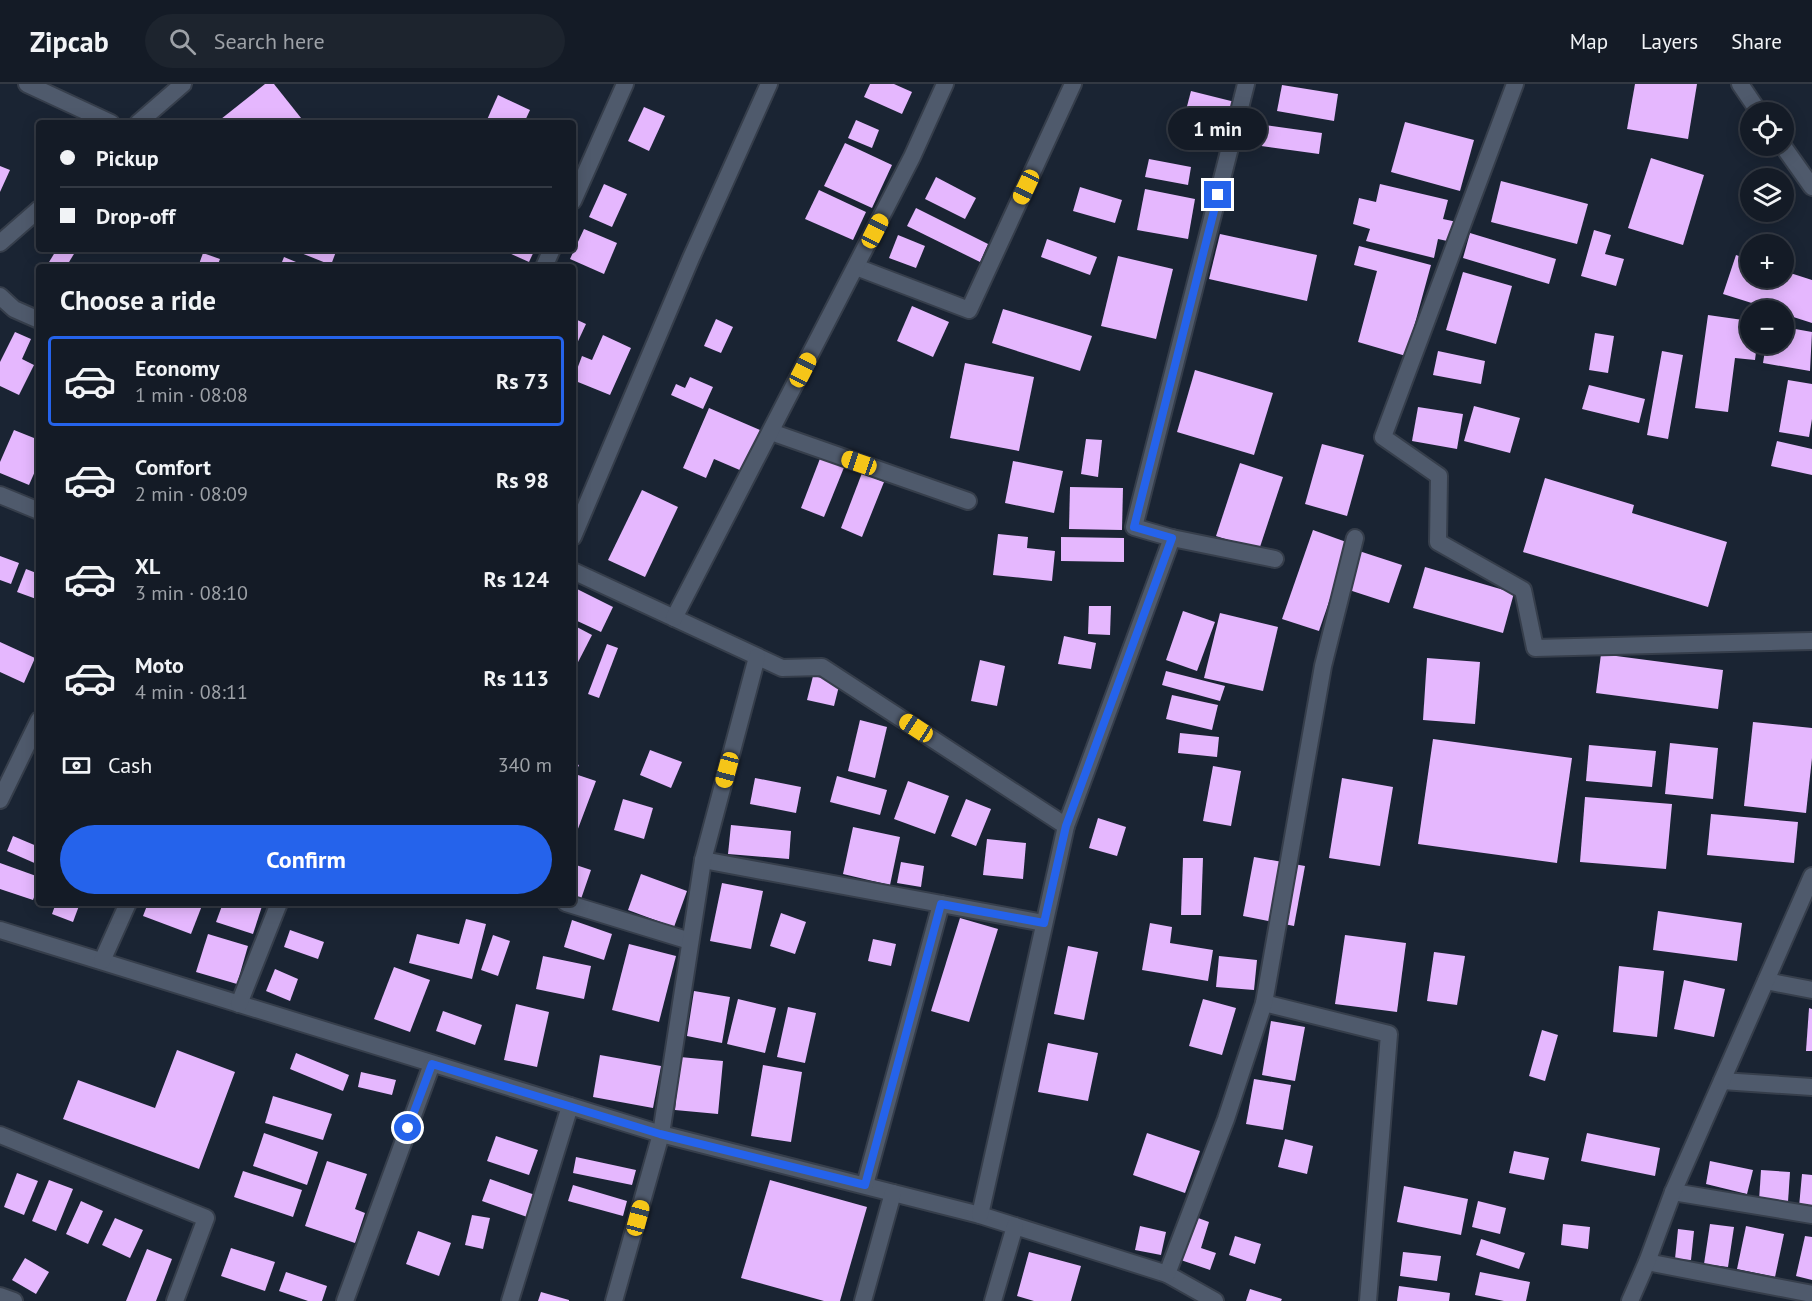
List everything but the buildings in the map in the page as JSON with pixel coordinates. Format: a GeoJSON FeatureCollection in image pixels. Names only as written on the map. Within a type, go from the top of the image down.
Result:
{"type":"FeatureCollection","features":[{"type":"Feature","properties":{"kind":"street"},"geometry":{"type":"LineString","coordinates":[[27,84],[105,120]]}},
{"type":"Feature","properties":{"kind":"street"},"geometry":{"type":"LineString","coordinates":[[141,120],[183,84]]}},
{"type":"Feature","properties":{"kind":"street"},"geometry":{"type":"LineString","coordinates":[[576,194],[625,84]]}},
{"type":"Feature","properties":{"kind":"street"},"geometry":{"type":"LineString","coordinates":[[576,530],[691,258],[769,84]]}},
{"type":"Feature","properties":{"kind":"street"},"geometry":{"type":"LineString","coordinates":[[674,618],[912,157],[945,84]]}},
{"type":"Feature","properties":{"kind":"street"},"geometry":{"type":"LineString","coordinates":[[856,267],[969,310],[1073,84]]}},
{"type":"Feature","properties":{"kind":"street"},"geometry":{"type":"LineString","coordinates":[[1246,84],[1134,527],[1172,538],[1275,559]]}},
{"type":"Feature","properties":{"kind":"street"},"geometry":{"type":"LineString","coordinates":[[1515,84],[1383,437],[1439,476],[1438,542],[1523,590],[1534,648],[1812,641]]}},
{"type":"Feature","properties":{"kind":"street"},"geometry":{"type":"LineString","coordinates":[[1740,84],[1752,102]]}},
{"type":"Feature","properties":{"kind":"street"},"geometry":{"type":"LineString","coordinates":[[1790,156],[1812,187]]}},
{"type":"Feature","properties":{"kind":"street"},"geometry":{"type":"LineString","coordinates":[[0,243],[36,212]]}},
{"type":"Feature","properties":{"kind":"street"},"geometry":{"type":"LineString","coordinates":[[0,296],[14,309],[36,319]]}},
{"type":"Feature","properties":{"kind":"street"},"geometry":{"type":"LineString","coordinates":[[771,432],[968,501]]}},
{"type":"Feature","properties":{"kind":"street"},"geometry":{"type":"LineString","coordinates":[[0,495],[36,510]]}},
{"type":"Feature","properties":{"kind":"street"},"geometry":{"type":"LineString","coordinates":[[980,1215],[1066,826],[1172,538]]}},
{"type":"Feature","properties":{"kind":"street"},"geometry":{"type":"LineString","coordinates":[[1167,1275],[1226,1119],[1264,1003],[1323,666],[1355,538]]}},
{"type":"Feature","properties":{"kind":"street"},"geometry":{"type":"LineString","coordinates":[[576,572],[782,668],[822,667],[1066,826]]}},
{"type":"Feature","properties":{"kind":"street"},"geometry":{"type":"LineString","coordinates":[[614,1301],[660,1134],[703,860],[757,657]]}},
{"type":"Feature","properties":{"kind":"street"},"geometry":{"type":"LineString","coordinates":[[0,800],[36,726]]}},
{"type":"Feature","properties":{"kind":"street"},"geometry":{"type":"LineString","coordinates":[[703,860],[1044,923]]}},
{"type":"Feature","properties":{"kind":"street"},"geometry":{"type":"LineString","coordinates":[[1630,1301],[1673,1192],[1812,876]]}},
{"type":"Feature","properties":{"kind":"street"},"geometry":{"type":"LineString","coordinates":[[865,1185],[941,904]]}},
{"type":"Feature","properties":{"kind":"street"},"geometry":{"type":"LineString","coordinates":[[102,961],[127,906]]}},
{"type":"Feature","properties":{"kind":"street"},"geometry":{"type":"LineString","coordinates":[[239,1004],[278,906]]}},
{"type":"Feature","properties":{"kind":"street"},"geometry":{"type":"LineString","coordinates":[[576,906],[690,941]]}},
{"type":"Feature","properties":{"kind":"street"},"geometry":{"type":"LineString","coordinates":[[0,930],[660,1134],[980,1215],[1167,1275],[1215,1301]]}},
{"type":"Feature","properties":{"kind":"street"},"geometry":{"type":"LineString","coordinates":[[1766,981],[1812,990]]}},
{"type":"Feature","properties":{"kind":"street"},"geometry":{"type":"LineString","coordinates":[[1264,1003],[1389,1034],[1368,1301]]}},
{"type":"Feature","properties":{"kind":"street"},"geometry":{"type":"LineString","coordinates":[[345,1301],[432,1064]]}},
{"type":"Feature","properties":{"kind":"street"},"geometry":{"type":"LineString","coordinates":[[1722,1081],[1812,1087]]}},
{"type":"Feature","properties":{"kind":"street"},"geometry":{"type":"LineString","coordinates":[[510,1301],[570,1106]]}},
{"type":"Feature","properties":{"kind":"street"},"geometry":{"type":"LineString","coordinates":[[0,1135],[206,1218],[175,1301]]}},
{"type":"Feature","properties":{"kind":"street"},"geometry":{"type":"LineString","coordinates":[[1673,1192],[1812,1215]]}},
{"type":"Feature","properties":{"kind":"street"},"geometry":{"type":"LineString","coordinates":[[863,1301],[893,1193]]}},
{"type":"Feature","properties":{"kind":"street"},"geometry":{"type":"LineString","coordinates":[[993,1301],[1015,1226]]}},
{"type":"Feature","properties":{"kind":"street"},"geometry":{"type":"LineString","coordinates":[[1647,1262],[1812,1294]]}},
{"type":"Feature","properties":{"kind":"street"},"geometry":{"type":"LineString","coordinates":[[0,1296],[14,1301]]}},
{"type":"Feature","properties":{"kind":"route"},"geometry":{"type":"LineString","coordinates":[[408,1128],[432,1064],[660,1134],[865,1185],[941,904],[1044,923],[1066,826],[1172,538],[1134,527],[1218,195]]}}]}
